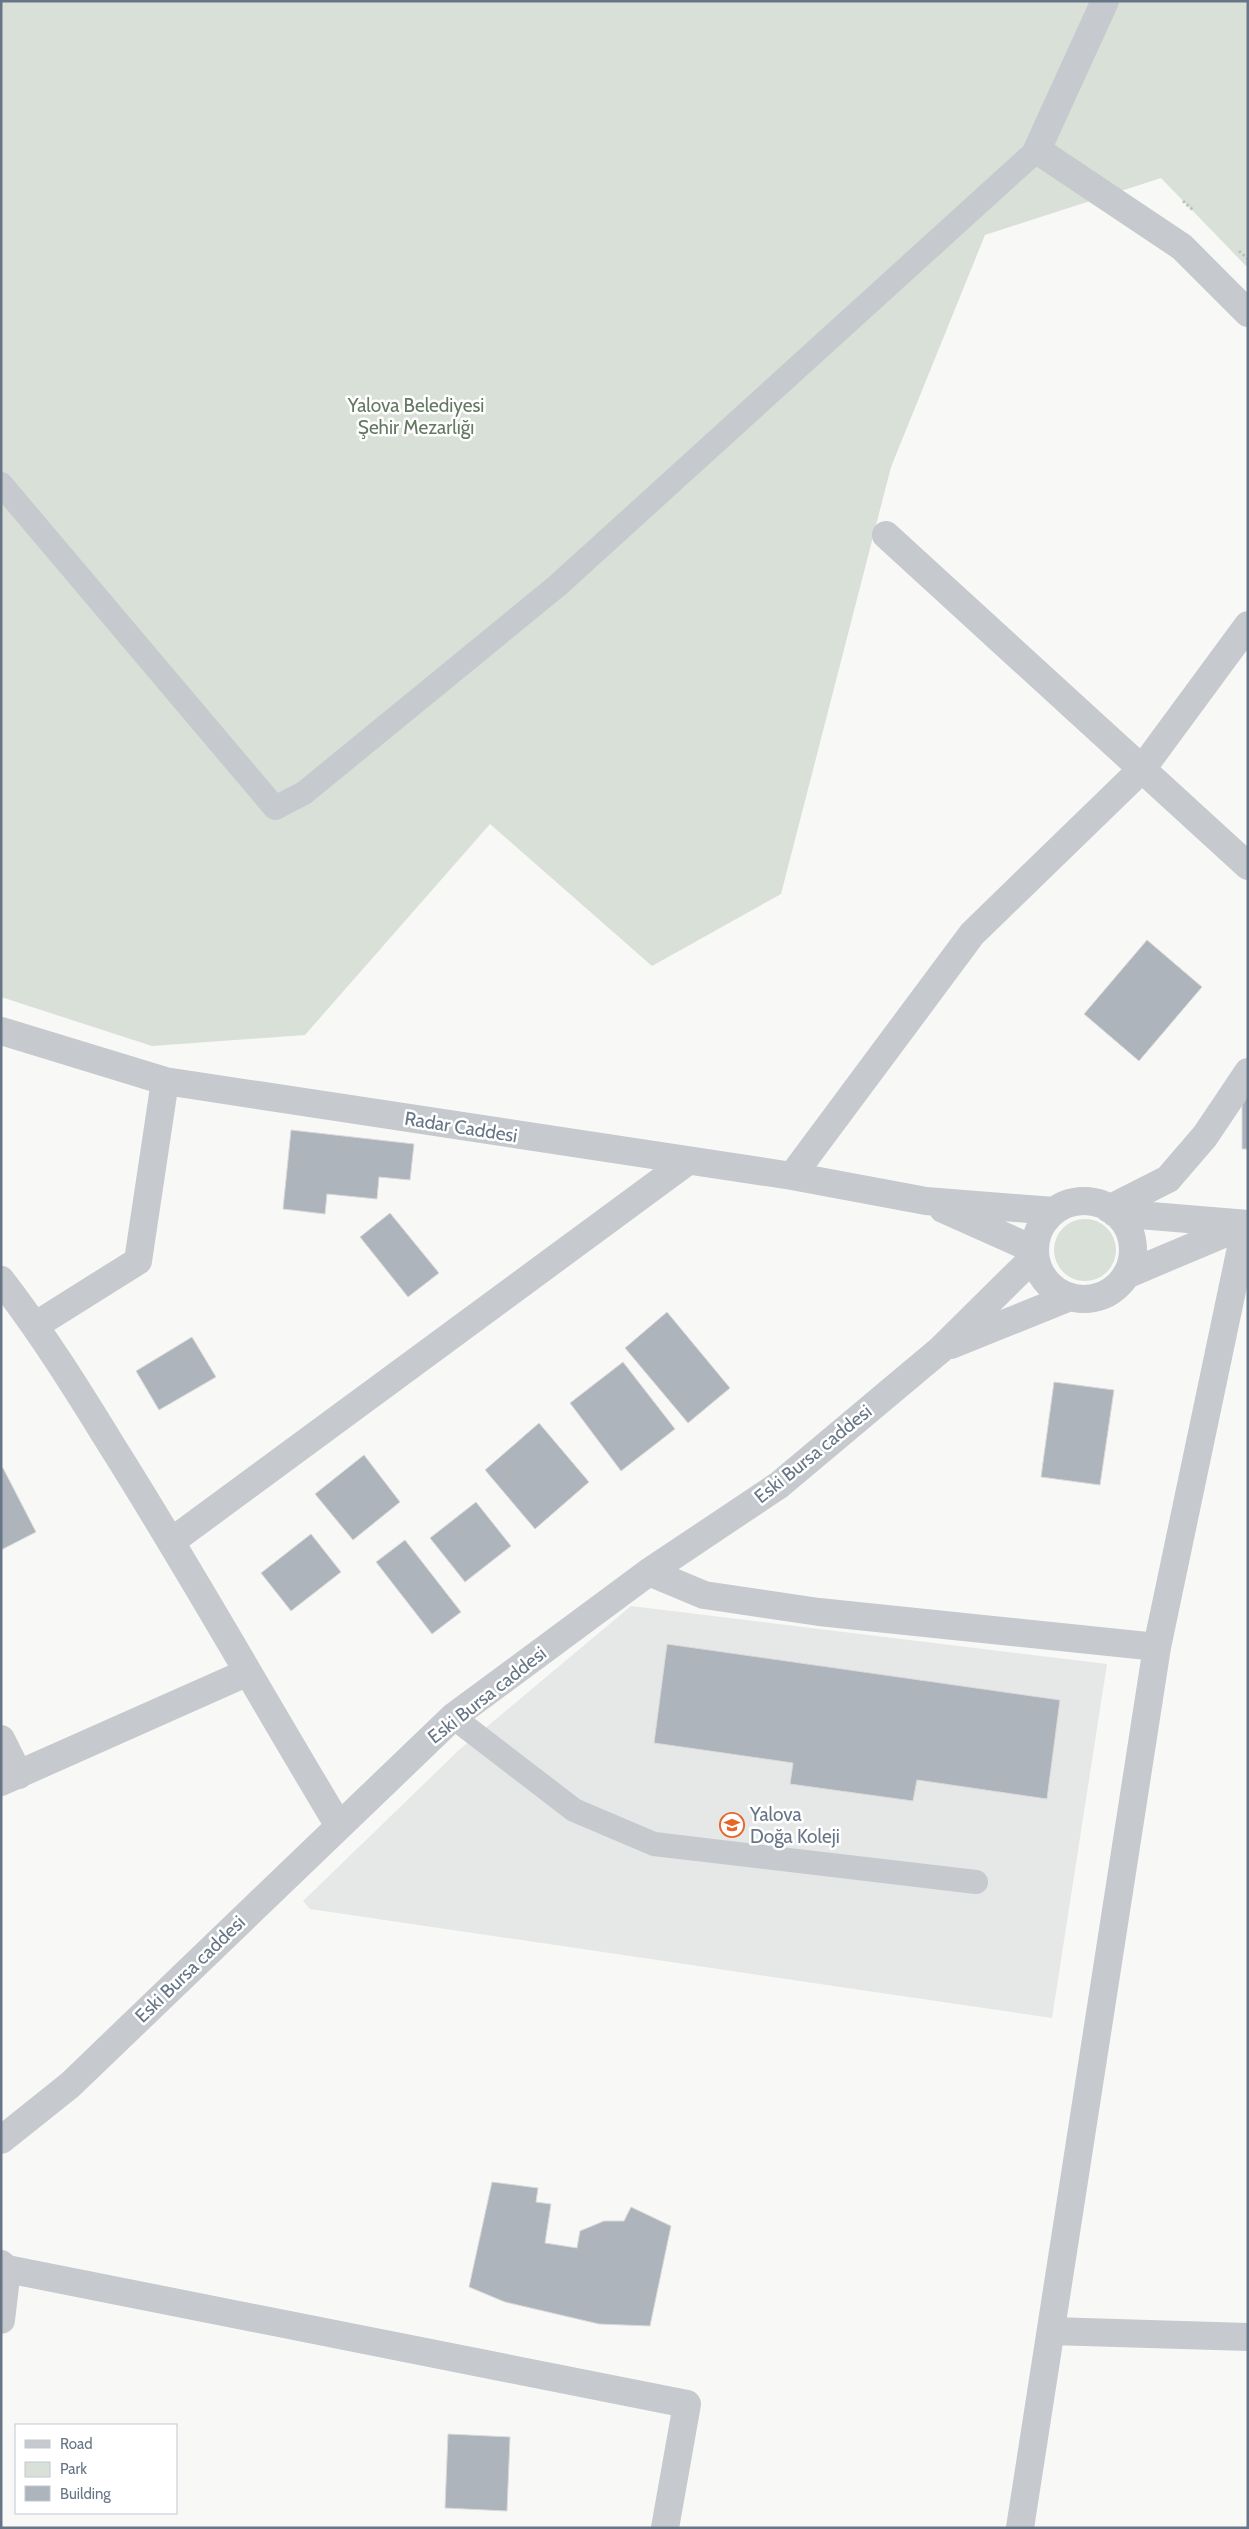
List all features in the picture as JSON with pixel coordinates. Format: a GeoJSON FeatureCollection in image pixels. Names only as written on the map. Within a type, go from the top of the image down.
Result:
{"type":"FeatureCollection","features":[{"type":"Feature","properties":{"kind":"street"},"geometry":{"type":"LineString","coordinates":[[1105,1],[1038,150],[1182,247],[1248,312]]}},
{"type":"Feature","properties":{"kind":"street"},"geometry":{"type":"LineString","coordinates":[[886,535],[1248,866]]}},
{"type":"Feature","properties":{"kind":"street"},"geometry":{"type":"LineString","coordinates":[[792,1176],[972,934],[1142,769],[1248,624]]}},
{"type":"Feature","properties":{"kind":"street","name":"Radar Caddesi"},"geometry":{"type":"LineString","coordinates":[[1,1031],[165,1081],[792,1176],[926,1201],[1054,1211]]}},
{"type":"Feature","properties":{"kind":"street"},"geometry":{"type":"LineString","coordinates":[[1112,1210],[1168,1179],[1205,1136],[1248,1072]]}},
{"type":"Feature","properties":{"kind":"street"},"geometry":{"type":"LineString","coordinates":[[36,1325],[138,1261],[165,1081]]}},
{"type":"Feature","properties":{"kind":"street"},"geometry":{"type":"LineString","coordinates":[[172,1541],[688,1161]]}},
{"type":"Feature","properties":{"kind":"street","name":"Radar Caddesi"},"geometry":{"type":"LineString","coordinates":[[926,1201],[1035,1253]]}},
{"type":"Feature","properties":{"kind":"street"},"geometry":{"type":"LineString","coordinates":[[1126,1276],[1133,1255],[1132,1239],[1126,1224],[1112,1210],[1102,1204],[1086,1201],[1068,1203],[1054,1211],[1043,1224],[1036,1239],[1035,1253],[1040,1272],[1049,1286],[1070,1297],[1094,1299],[1109,1294],[1126,1276],[1247,1224]]}},
{"type":"Feature","properties":{"kind":"street"},"geometry":{"type":"LineString","coordinates":[[1112,1210],[1247,1224]]}},
{"type":"Feature","properties":{"kind":"street"},"geometry":{"type":"LineString","coordinates":[[1020,2528],[1157,1647],[1247,1224]]}},
{"type":"Feature","properties":{"kind":"street","name":"Eski Bursa caddesi"},"geometry":{"type":"LineString","coordinates":[[1,2140],[70,2085],[452,1717],[649,1572],[779,1485],[940,1350],[1035,1253]]}},
{"type":"Feature","properties":{"kind":"street"},"geometry":{"type":"LineString","coordinates":[[1,1280],[36,1325],[172,1541],[246,1673],[339,1826]]}},
{"type":"Feature","properties":{"kind":"street","name":"Eski Bursa caddesi"},"geometry":{"type":"LineString","coordinates":[[940,1350],[1070,1297]]}},
{"type":"Feature","properties":{"kind":"street"},"geometry":{"type":"LineString","coordinates":[[649,1572],[704,1595],[809,1610],[1157,1647]]}},
{"type":"Feature","properties":{"kind":"street"},"geometry":{"type":"LineString","coordinates":[[1,1739],[10,1779],[246,1673]]}},
{"type":"Feature","properties":{"kind":"street"},"geometry":{"type":"LineString","coordinates":[[1,2320],[4,2267],[686,2404],[665,2528]]}},
{"type":"Feature","properties":{"kind":"street"},"geometry":{"type":"LineString","coordinates":[[1051,2331],[1248,2337]]}},
{"type":"Feature","properties":{"kind":"lane"},"geometry":{"type":"LineString","coordinates":[[1,484],[275,808],[304,793],[557,586],[1038,150]]}},
{"type":"Feature","properties":{"kind":"lane"},"geometry":{"type":"LineString","coordinates":[[452,1717],[574,1810],[654,1844],[976,1882]]}},
{"type":"Feature","properties":{"kind":"shaded area","name":"Yalova Doğa Koleji"},"geometry":{"type":"Polygon","coordinates":[[[631,1606],[1107,1664],[1052,2018],[310,1909],[303,1901],[459,1750],[631,1606]]]}},
{"type":"Feature","properties":{"kind":"green space","name":"Yalova Belediyesi Şehir Mezarlığı"},"geometry":{"type":"Polygon","coordinates":[[[1,1],[1248,1],[1248,268],[1161,178],[985,235],[891,467],[781,894],[652,966],[490,824],[305,1035],[152,1046],[1,997],[1,1]]]}},
{"type":"Feature","properties":{"kind":"green space"},"geometry":{"type":"Polygon","coordinates":[[[1079,1219],[1091,1219],[1107,1228],[1114,1238],[1116,1250],[1114,1262],[1107,1272],[1091,1281],[1079,1281],[1068,1276],[1059,1267],[1054,1256],[1054,1244],[1059,1233],[1068,1224],[1079,1219]]]}},
{"type":"Feature","properties":{"kind":"building"},"geometry":{"type":"Polygon","coordinates":[[[1147,940],[1202,987],[1139,1061],[1084,1014],[1147,940]]]}},
{"type":"Feature","properties":{"kind":"building"},"geometry":{"type":"Polygon","coordinates":[[[1242,1085],[1248,1085],[1248,1149],[1242,1149],[1242,1085]]]}},
{"type":"Feature","properties":{"kind":"building"},"geometry":{"type":"Polygon","coordinates":[[[291,1130],[414,1144],[410,1180],[379,1177],[377,1199],[327,1194],[325,1214],[283,1209],[291,1130]]]}},
{"type":"Feature","properties":{"kind":"building"},"geometry":{"type":"Polygon","coordinates":[[[390,1213],[439,1273],[408,1297],[360,1237],[390,1213]]]}},
{"type":"Feature","properties":{"kind":"building"},"geometry":{"type":"Polygon","coordinates":[[[667,1312],[730,1388],[688,1423],[625,1348],[667,1312]]]}},
{"type":"Feature","properties":{"kind":"building"},"geometry":{"type":"Polygon","coordinates":[[[192,1337],[216,1377],[159,1410],[136,1371],[192,1337]]]}},
{"type":"Feature","properties":{"kind":"building"},"geometry":{"type":"Polygon","coordinates":[[[623,1362],[675,1429],[621,1471],[570,1403],[623,1362]]]}},
{"type":"Feature","properties":{"kind":"building"},"geometry":{"type":"Polygon","coordinates":[[[1054,1382],[1114,1390],[1100,1485],[1041,1477],[1054,1382]]]}},
{"type":"Feature","properties":{"kind":"building"},"geometry":{"type":"Polygon","coordinates":[[[539,1423],[589,1482],[535,1529],[485,1470],[539,1423]]]}},
{"type":"Feature","properties":{"kind":"building"},"geometry":{"type":"Polygon","coordinates":[[[364,1455],[400,1502],[353,1540],[315,1494],[364,1455]]]}},
{"type":"Feature","properties":{"kind":"building"},"geometry":{"type":"Polygon","coordinates":[[[3,1468],[36,1532],[1,1550],[1,1469],[3,1468]]]}},
{"type":"Feature","properties":{"kind":"building"},"geometry":{"type":"Polygon","coordinates":[[[476,1502],[511,1546],[465,1582],[430,1538],[476,1502]]]}},
{"type":"Feature","properties":{"kind":"building"},"geometry":{"type":"Polygon","coordinates":[[[311,1534],[341,1572],[291,1611],[261,1573],[311,1534]]]}},
{"type":"Feature","properties":{"kind":"building"},"geometry":{"type":"Polygon","coordinates":[[[405,1540],[461,1612],[432,1634],[376,1562],[405,1540]]]}},
{"type":"Feature","properties":{"kind":"building"},"geometry":{"type":"Polygon","coordinates":[[[667,1644],[1060,1700],[1047,1799],[917,1780],[913,1801],[790,1784],[793,1763],[654,1743],[667,1644]]]}},
{"type":"Feature","properties":{"kind":"building"},"geometry":{"type":"Polygon","coordinates":[[[492,2182],[538,2188],[536,2202],[551,2204],[545,2243],[577,2248],[580,2231],[604,2221],[624,2221],[631,2207],[671,2226],[650,2326],[599,2324],[505,2302],[469,2287],[492,2182]]]}},
{"type":"Feature","properties":{"kind":"building"},"geometry":{"type":"Polygon","coordinates":[[[448,2434],[510,2437],[507,2511],[445,2508],[448,2434]]]}},
{"type":"Feature","properties":{"kind":"place","name":"Yalova Doğa Koleji"},"geometry":{"type":"Point","coordinates":[732,1825]}}]}
